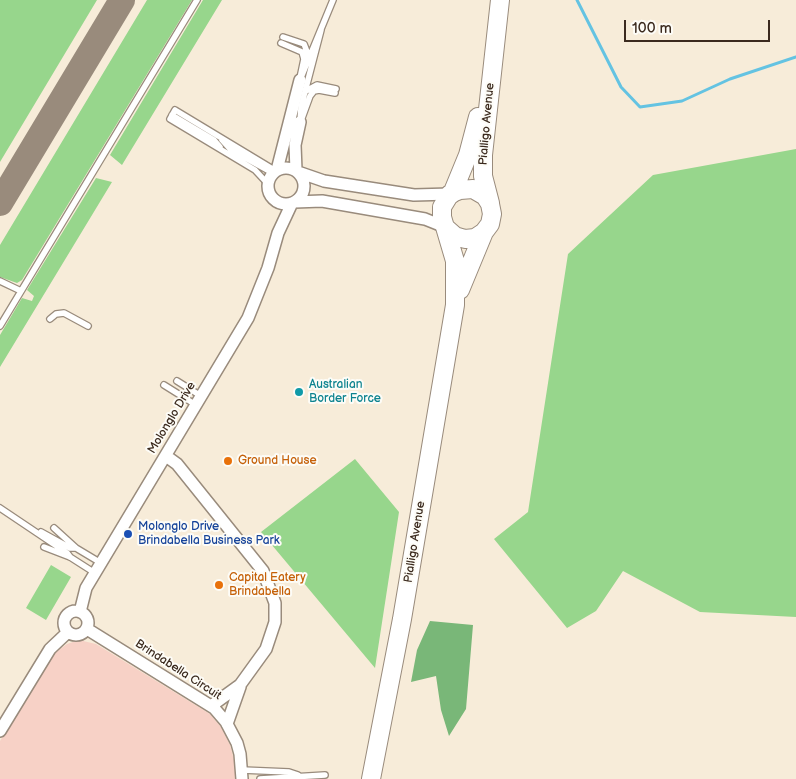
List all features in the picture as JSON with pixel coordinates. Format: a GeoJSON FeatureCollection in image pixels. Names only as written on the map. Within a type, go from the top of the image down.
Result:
{"type":"FeatureCollection","features":[{"type":"Feature","properties":{"kind":"main road","name":"Pialligo Avenue"},"geometry":{"type":"LineString","coordinates":[[490,204],[484,182],[483,160],[500,0]]}},
{"type":"Feature","properties":{"kind":"main road","name":"Pialligo Avenue"},"geometry":{"type":"LineString","coordinates":[[451,194],[470,146],[494,43]]}},
{"type":"Feature","properties":{"kind":"main road"},"geometry":{"type":"LineString","coordinates":[[464,189],[473,189],[485,196],[490,204],[492,219],[484,232],[475,238],[465,239],[455,236],[446,228],[442,212],[444,202],[451,194],[464,189]]}},
{"type":"Feature","properties":{"kind":"main road","name":"Pialligo Avenue"},"geometry":{"type":"LineString","coordinates":[[371,779],[402,619],[455,305],[456,266],[446,228]]}},
{"type":"Feature","properties":{"kind":"main road","name":"Pialligo Avenue"},"geometry":{"type":"LineString","coordinates":[[455,305],[484,232]]}},
{"type":"Feature","properties":{"kind":"street"},"geometry":{"type":"LineString","coordinates":[[300,80],[273,174],[270,194],[277,202],[322,201],[424,219],[446,228]]}},
{"type":"Feature","properties":{"kind":"street"},"geometry":{"type":"LineString","coordinates":[[293,203],[299,198],[304,188],[304,182],[297,171],[295,152],[300,122]]}},
{"type":"Feature","properties":{"kind":"street"},"geometry":{"type":"LineString","coordinates":[[273,174],[289,168],[324,181],[418,196],[451,194]]}},
{"type":"Feature","properties":{"kind":"street","name":"Molonglo Drive"},"geometry":{"type":"LineString","coordinates":[[277,202],[278,233]]}},
{"type":"Feature","properties":{"kind":"street","name":"Molonglo Drive"},"geometry":{"type":"LineString","coordinates":[[80,612],[86,588],[166,456],[257,299],[278,233],[293,203]]}},
{"type":"Feature","properties":{"kind":"street"},"geometry":{"type":"LineString","coordinates":[[166,456],[177,464],[263,571],[270,584],[276,613],[274,631],[266,649],[243,681],[234,699],[227,724]]}},
{"type":"Feature","properties":{"kind":"street"},"geometry":{"type":"LineString","coordinates":[[80,612],[87,618],[87,629],[77,635],[68,632],[65,619],[71,613],[80,612]]}},
{"type":"Feature","properties":{"kind":"street","name":"Brindabella Circuit"},"geometry":{"type":"LineString","coordinates":[[87,629],[210,706],[227,724],[237,743],[242,774]]}},
{"type":"Feature","properties":{"kind":"street"},"geometry":{"type":"LineString","coordinates":[[0,731],[50,649],[68,632]]}},
{"type":"Feature","properties":{"kind":"street"},"geometry":{"type":"LineString","coordinates":[[210,706],[243,681]]}},
{"type":"Feature","properties":{"kind":"lane"},"geometry":{"type":"LineString","coordinates":[[0,326],[197,0]]}},
{"type":"Feature","properties":{"kind":"lane"},"geometry":{"type":"LineString","coordinates":[[300,122],[304,96],[321,30],[333,0]]}},
{"type":"Feature","properties":{"kind":"lane"},"geometry":{"type":"LineString","coordinates":[[300,80],[313,44],[321,30]]}},
{"type":"Feature","properties":{"kind":"lane"},"geometry":{"type":"LineString","coordinates":[[300,80],[304,59],[302,52],[282,40],[304,45],[309,59]]}},
{"type":"Feature","properties":{"kind":"lane"},"geometry":{"type":"LineString","coordinates":[[300,122],[310,96],[314,91],[335,91],[314,85],[304,96]]}},
{"type":"Feature","properties":{"kind":"lane"},"geometry":{"type":"LineString","coordinates":[[172,115],[221,138],[231,150],[273,174],[260,173],[225,152],[172,115]]}},
{"type":"Feature","properties":{"kind":"lane"},"geometry":{"type":"LineString","coordinates":[[0,281],[21,291]]}},
{"type":"Feature","properties":{"kind":"lane"},"geometry":{"type":"LineString","coordinates":[[50,320],[56,314],[64,313],[88,326]]}},
{"type":"Feature","properties":{"kind":"lane"},"geometry":{"type":"LineString","coordinates":[[177,381],[198,401]]}},
{"type":"Feature","properties":{"kind":"lane"},"geometry":{"type":"LineString","coordinates":[[164,385],[198,401]]}},
{"type":"Feature","properties":{"kind":"lane"},"geometry":{"type":"LineString","coordinates":[[0,508],[67,552],[70,557]]}},
{"type":"Feature","properties":{"kind":"lane"},"geometry":{"type":"LineString","coordinates":[[30,527],[70,548],[76,548]]}},
{"type":"Feature","properties":{"kind":"lane"},"geometry":{"type":"LineString","coordinates":[[54,528],[98,568]]}},
{"type":"Feature","properties":{"kind":"lane"},"geometry":{"type":"LineString","coordinates":[[44,547],[98,568]]}},
{"type":"Feature","properties":{"kind":"lane"},"geometry":{"type":"LineString","coordinates":[[242,774],[289,772],[298,775],[325,775]]}},
{"type":"Feature","properties":{"kind":"lane"},"geometry":{"type":"LineString","coordinates":[[260,779],[289,778],[298,775]]}},
{"type":"Feature","properties":{"kind":"shaded area"},"geometry":{"type":"Polygon","coordinates":[[[79,640],[96,644],[210,714],[221,727],[230,745],[235,763],[235,779],[0,779],[0,741],[52,655],[67,644],[79,640]]]}},
{"type":"Feature","properties":{"kind":"green space"},"geometry":{"type":"Polygon","coordinates":[[[0,0],[97,0],[0,162],[0,0]]]}},
{"type":"Feature","properties":{"kind":"green space"},"geometry":{"type":"Polygon","coordinates":[[[147,0],[192,0],[22,280],[17,283],[0,277],[0,245],[147,0]]]}},
{"type":"Feature","properties":{"kind":"green space"},"geometry":{"type":"Polygon","coordinates":[[[203,0],[222,0],[122,165],[110,155],[203,0]]]}},
{"type":"Feature","properties":{"kind":"green space"},"geometry":{"type":"Polygon","coordinates":[[[796,149],[796,617],[700,612],[623,571],[596,611],[567,628],[494,539],[528,512],[568,254],[653,175],[796,149]]]}},
{"type":"Feature","properties":{"kind":"green space"},"geometry":{"type":"Polygon","coordinates":[[[96,178],[112,182],[0,367],[0,335],[22,298],[32,301],[34,296],[27,290],[96,178]]]}},
{"type":"Feature","properties":{"kind":"green space"},"geometry":{"type":"Polygon","coordinates":[[[355,459],[399,512],[375,668],[261,532],[355,459]]]}},
{"type":"Feature","properties":{"kind":"green space"},"geometry":{"type":"Polygon","coordinates":[[[51,565],[71,577],[46,620],[26,608],[51,565]]]}},
{"type":"Feature","properties":{"kind":"green space"},"geometry":{"type":"Polygon","coordinates":[[[430,621],[473,625],[466,709],[449,736],[441,710],[436,676],[411,682],[417,650],[430,621]]]}},
{"type":"Feature","properties":{"kind":"waterway"},"geometry":{"type":"LineString","coordinates":[[577,0],[621,87],[640,107],[682,101],[730,79],[796,57]]}},
{"type":"Feature","properties":{"kind":"taxiway"},"geometry":{"type":"LineString","coordinates":[[0,203],[122,0]]}},
{"type":"Feature","properties":{"kind":"place","name":"Australian Border Force"},"geometry":{"type":"Point","coordinates":[299,392]}},
{"type":"Feature","properties":{"kind":"place","name":"Ground House"},"geometry":{"type":"Point","coordinates":[228,461]}},
{"type":"Feature","properties":{"kind":"place","name":"Molonglo Drive Brindabella Business Park"},"geometry":{"type":"Point","coordinates":[128,534]}},
{"type":"Feature","properties":{"kind":"place","name":"Capital Eatery Brindabella"},"geometry":{"type":"Point","coordinates":[219,585]}}]}
